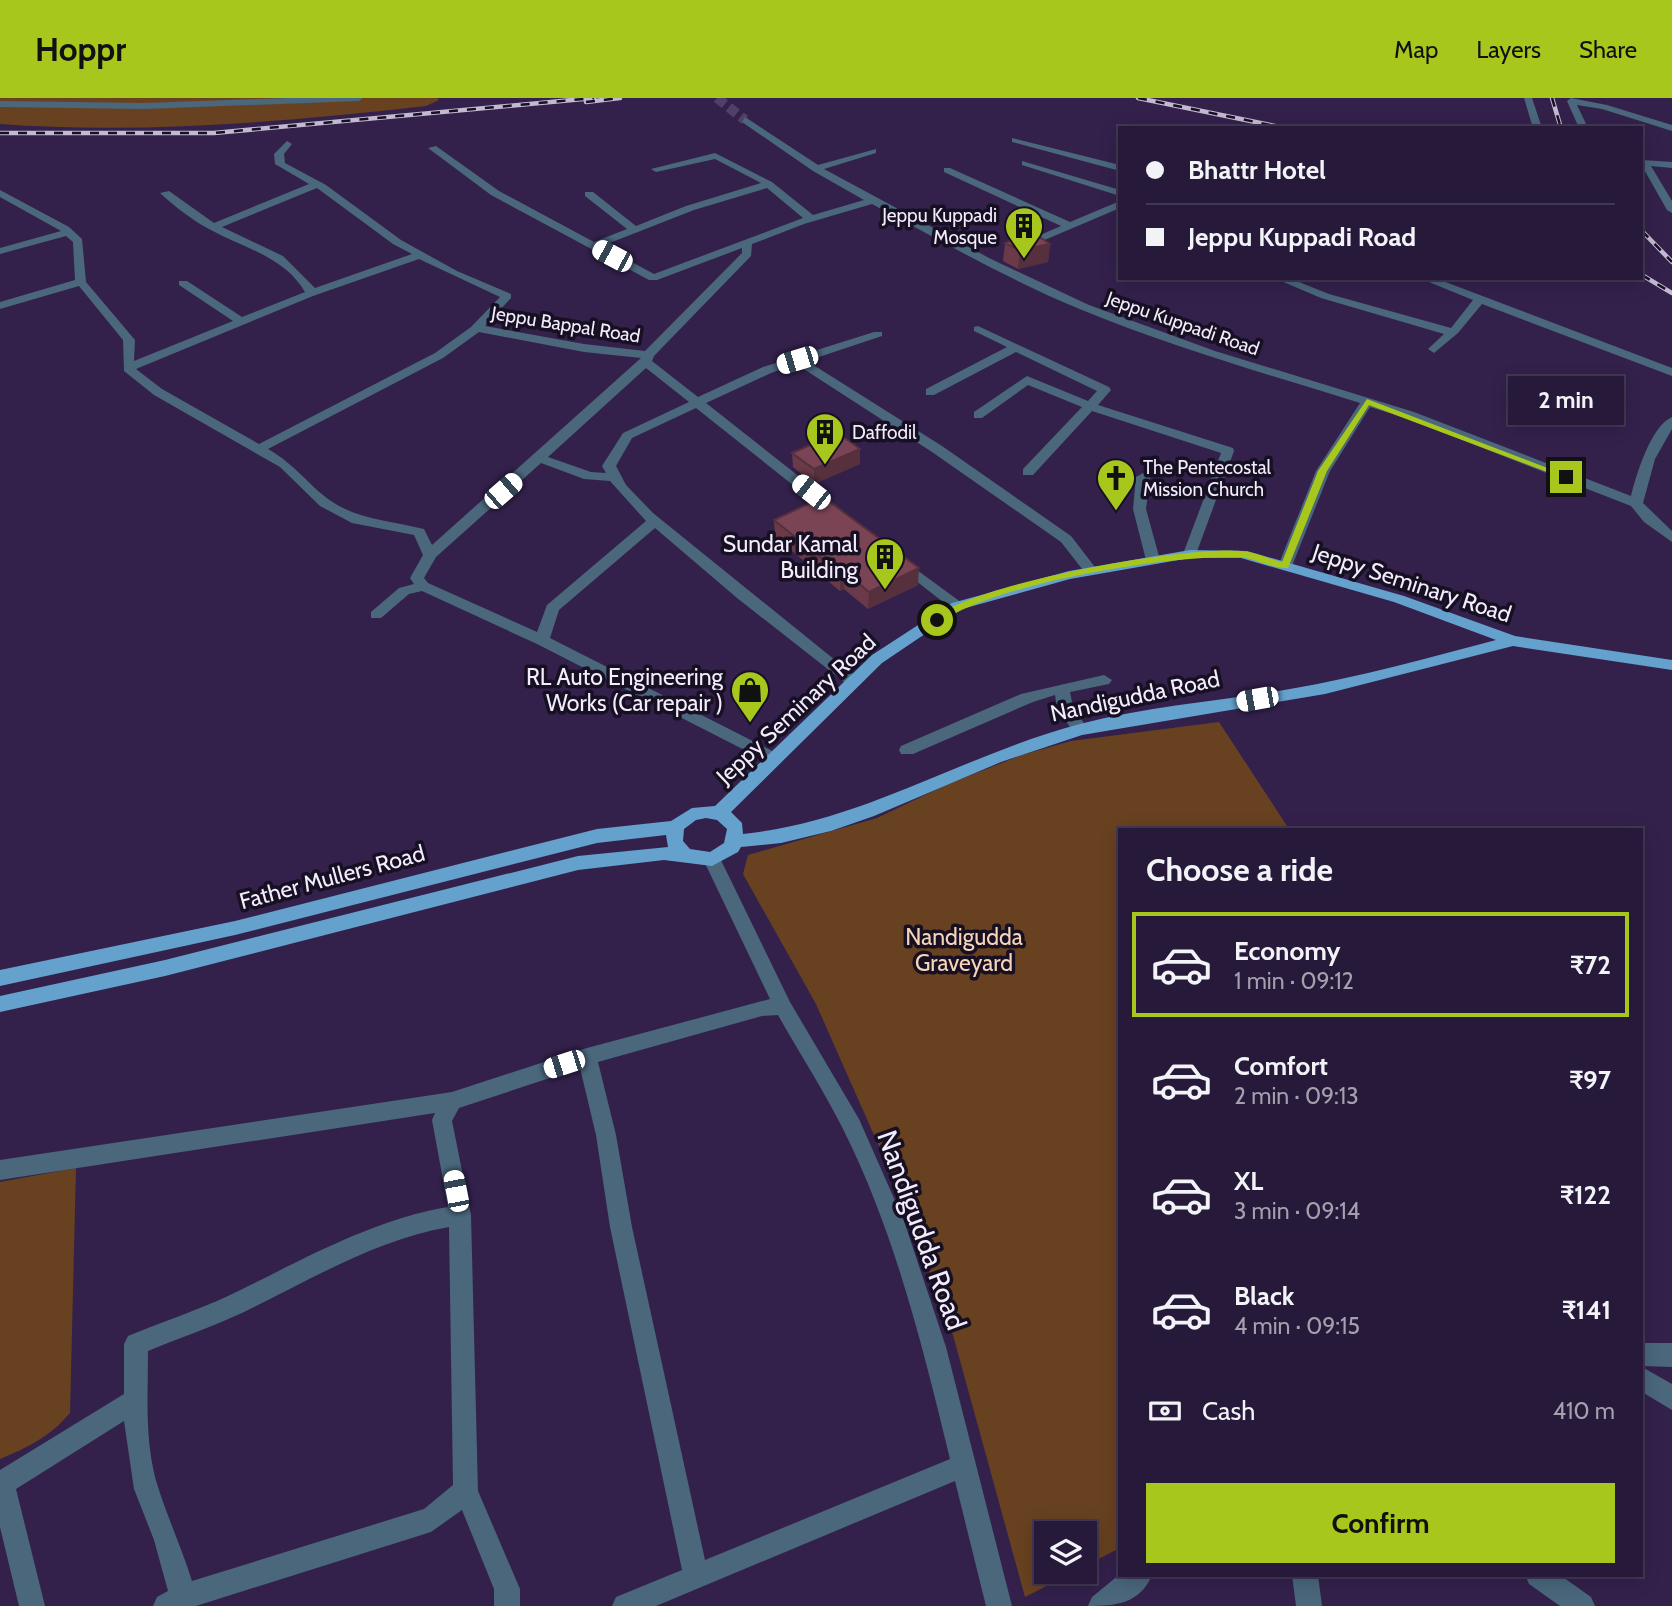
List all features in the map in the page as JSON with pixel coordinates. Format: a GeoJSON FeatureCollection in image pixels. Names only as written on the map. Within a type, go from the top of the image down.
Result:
{"type":"FeatureCollection","features":[{"type":"Feature","properties":{"kind":"main road","name":"Jeppy Seminary Road"},"geometry":{"type":"LineString","coordinates":[[719,813],[877,659],[957,606],[1091,571],[1190,554],[1242,554],[1399,599],[1513,640],[1672,665]]}},
{"type":"Feature","properties":{"kind":"main road","name":"Nandigudda Road"},"geometry":{"type":"LineString","coordinates":[[736,841],[776,840],[856,816],[948,775],[1080,729],[1358,681],[1513,640]]}},
{"type":"Feature","properties":{"kind":"main road"},"geometry":{"type":"LineString","coordinates":[[0,1004],[165,968],[578,863],[639,853],[712,859],[726,852],[736,841],[736,828],[719,813],[699,812],[689,815],[676,827],[674,842],[684,855]]}},
{"type":"Feature","properties":{"kind":"main road","name":"Father Mullers Road"},"geometry":{"type":"LineString","coordinates":[[0,978],[235,928],[597,836],[676,827]]}},
{"type":"Feature","properties":{"kind":"street"},"geometry":{"type":"LineString","coordinates":[[0,104],[144,106],[359,98]]}},
{"type":"Feature","properties":{"kind":"street"},"geometry":{"type":"LineString","coordinates":[[1526,98],[1537,126]]}},
{"type":"Feature","properties":{"kind":"street"},"geometry":{"type":"LineString","coordinates":[[1583,126],[1571,101],[1604,107],[1672,128]]}},
{"type":"Feature","properties":{"kind":"street","name":"Jeppu Kuppadi Road"},"geometry":{"type":"LineString","coordinates":[[745,120],[816,169],[872,201],[1085,307],[1211,353],[1367,401],[1636,503]]}},
{"type":"Feature","properties":{"kind":"street"},"geometry":{"type":"LineString","coordinates":[[1015,141],[1118,167]]}},
{"type":"Feature","properties":{"kind":"street"},"geometry":{"type":"LineString","coordinates":[[261,448],[411,369],[431,362],[478,328],[508,296],[453,273],[397,242],[317,184],[280,164],[279,154],[287,144]]}},
{"type":"Feature","properties":{"kind":"street"},"geometry":{"type":"LineString","coordinates":[[433,148],[495,193],[653,278],[811,219],[872,201]]}},
{"type":"Feature","properties":{"kind":"street"},"geometry":{"type":"LineString","coordinates":[[816,169],[873,152]]}},
{"type":"Feature","properties":{"kind":"street"},"geometry":{"type":"LineString","coordinates":[[656,169],[715,156],[769,184],[811,219]]}},
{"type":"Feature","properties":{"kind":"street"},"geometry":{"type":"LineString","coordinates":[[1025,163],[1118,192]]}},
{"type":"Feature","properties":{"kind":"street"},"geometry":{"type":"LineString","coordinates":[[1643,163],[1672,165]]}},
{"type":"Feature","properties":{"kind":"street"},"geometry":{"type":"LineString","coordinates":[[1643,163],[1672,210]]}},
{"type":"Feature","properties":{"kind":"street"},"geometry":{"type":"LineString","coordinates":[[947,170],[1070,226]]}},
{"type":"Feature","properties":{"kind":"street"},"geometry":{"type":"LineString","coordinates":[[213,227],[317,184]]}},
{"type":"Feature","properties":{"kind":"street"},"geometry":{"type":"LineString","coordinates":[[594,246],[633,229],[769,184]]}},
{"type":"Feature","properties":{"kind":"street"},"geometry":{"type":"LineString","coordinates":[[1658,186],[1672,188]]}},
{"type":"Feature","properties":{"kind":"street"},"geometry":{"type":"LineString","coordinates":[[0,193],[68,232],[78,241],[81,282],[129,340],[128,368]]}},
{"type":"Feature","properties":{"kind":"street"},"geometry":{"type":"LineString","coordinates":[[165,193],[213,227],[273,252],[297,270],[311,290],[309,294]]}},
{"type":"Feature","properties":{"kind":"street"},"geometry":{"type":"LineString","coordinates":[[589,194],[633,229]]}},
{"type":"Feature","properties":{"kind":"street"},"geometry":{"type":"LineString","coordinates":[[1011,251],[1118,205]]}},
{"type":"Feature","properties":{"kind":"street"},"geometry":{"type":"LineString","coordinates":[[0,251],[68,232]]}},
{"type":"Feature","properties":{"kind":"street"},"geometry":{"type":"LineString","coordinates":[[747,244],[747,254],[730,268],[647,358],[430,555],[417,578],[423,586],[542,640],[774,759]]}},
{"type":"Feature","properties":{"kind":"street"},"geometry":{"type":"LineString","coordinates":[[128,368],[309,294],[420,255]]}},
{"type":"Feature","properties":{"kind":"street"},"geometry":{"type":"LineString","coordinates":[[1284,280],[1325,296],[1454,331]]}},
{"type":"Feature","properties":{"kind":"street"},"geometry":{"type":"LineString","coordinates":[[1431,280],[1672,372]]}},
{"type":"Feature","properties":{"kind":"street"},"geometry":{"type":"LineString","coordinates":[[0,306],[81,282]]}},
{"type":"Feature","properties":{"kind":"street"},"geometry":{"type":"LineString","coordinates":[[183,283],[242,322]]}},
{"type":"Feature","properties":{"kind":"street"},"geometry":{"type":"LineString","coordinates":[[1434,349],[1454,331],[1481,298]]}},
{"type":"Feature","properties":{"kind":"street","name":"Jeppu Bappal Road"},"geometry":{"type":"LineString","coordinates":[[478,328],[647,358]]}},
{"type":"Feature","properties":{"kind":"street"},"geometry":{"type":"LineString","coordinates":[[978,329],[1105,390],[1028,471]]}},
{"type":"Feature","properties":{"kind":"street"},"geometry":{"type":"LineString","coordinates":[[853,681],[740,595],[655,521],[613,477],[610,466],[627,436],[696,402],[767,370],[878,334]]}},
{"type":"Feature","properties":{"kind":"street"},"geometry":{"type":"LineString","coordinates":[[930,392],[1016,347]]}},
{"type":"Feature","properties":{"kind":"street"},"geometry":{"type":"LineString","coordinates":[[647,358],[696,402],[852,525]]}},
{"type":"Feature","properties":{"kind":"street"},"geometry":{"type":"LineString","coordinates":[[797,360],[937,449],[1066,539],[1091,571]]}},
{"type":"Feature","properties":{"kind":"street"},"geometry":{"type":"LineString","coordinates":[[128,368],[158,392],[261,448],[303,479],[324,503],[357,520],[419,532],[430,555]]}},
{"type":"Feature","properties":{"kind":"street"},"geometry":{"type":"LineString","coordinates":[[978,415],[1027,380],[1090,406],[1228,451],[1190,554]]}},
{"type":"Feature","properties":{"kind":"street"},"geometry":{"type":"LineString","coordinates":[[1285,566],[1323,471],[1367,401]]}},
{"type":"Feature","properties":{"kind":"street"},"geometry":{"type":"LineString","coordinates":[[1672,421],[1662,432],[1643,473],[1636,503],[1649,519],[1672,538]]}},
{"type":"Feature","properties":{"kind":"street"},"geometry":{"type":"LineString","coordinates":[[539,458],[589,475],[613,477]]}},
{"type":"Feature","properties":{"kind":"street"},"geometry":{"type":"LineString","coordinates":[[1143,477],[1137,494],[1139,520],[1153,560]]}},
{"type":"Feature","properties":{"kind":"street"},"geometry":{"type":"LineString","coordinates":[[542,640],[552,608],[655,521]]}},
{"type":"Feature","properties":{"kind":"street"},"geometry":{"type":"LineString","coordinates":[[894,557],[957,606]]}},
{"type":"Feature","properties":{"kind":"street"},"geometry":{"type":"LineString","coordinates":[[376,615],[404,591],[423,586]]}},
{"type":"Feature","properties":{"kind":"street"},"geometry":{"type":"LineString","coordinates":[[907,750],[1027,698],[1104,680]]}},
{"type":"Feature","properties":{"kind":"street"},"geometry":{"type":"LineString","coordinates":[[1062,688],[1065,708],[1080,729]]}},
{"type":"Feature","properties":{"kind":"street","name":"Nandigudda Road"},"geometry":{"type":"LineString","coordinates":[[712,859],[783,1007],[852,1126],[893,1222],[934,1347],[999,1606]]}},
{"type":"Feature","properties":{"kind":"street"},"geometry":{"type":"LineString","coordinates":[[0,1170],[452,1101],[587,1057],[762,1008],[783,1007]]}},
{"type":"Feature","properties":{"kind":"street"},"geometry":{"type":"LineString","coordinates":[[587,1057],[606,1135],[621,1227],[696,1577]]}},
{"type":"Feature","properties":{"kind":"street"},"geometry":{"type":"LineString","coordinates":[[452,1101],[442,1121],[460,1215],[466,1491],[507,1589],[507,1606]]}},
{"type":"Feature","properties":{"kind":"street"},"geometry":{"type":"LineString","coordinates":[[460,1215],[413,1223],[357,1245],[231,1306],[136,1344],[136,1434],[146,1489],[167,1540],[175,1601],[431,1519],[466,1491]]}},
{"type":"Feature","properties":{"kind":"street"},"geometry":{"type":"LineString","coordinates":[[1643,1355],[1672,1355]]}},
{"type":"Feature","properties":{"kind":"street"},"geometry":{"type":"LineString","coordinates":[[1643,1380],[1672,1398]]}},
{"type":"Feature","properties":{"kind":"street"},"geometry":{"type":"LineString","coordinates":[[32,1606],[1,1484],[136,1400]]}},
{"type":"Feature","properties":{"kind":"street"},"geometry":{"type":"LineString","coordinates":[[625,1606],[667,1597],[696,1577],[964,1465]]}},
{"type":"Feature","properties":{"kind":"street"},"geometry":{"type":"LineString","coordinates":[[1101,1606],[1137,1577]]}},
{"type":"Feature","properties":{"kind":"street"},"geometry":{"type":"LineString","coordinates":[[1306,1577],[1309,1606]]}},
{"type":"Feature","properties":{"kind":"street"},"geometry":{"type":"LineString","coordinates":[[1541,1577],[1582,1606]]}},
{"type":"Feature","properties":{"kind":"green space"},"geometry":{"type":"Polygon","coordinates":[[[0,98],[439,100],[426,106],[320,117],[213,125],[106,128],[0,124],[0,98]]]}},
{"type":"Feature","properties":{"kind":"green space","name":"Nandigudda Graveyard"},"geometry":{"type":"Polygon","coordinates":[[[1219,722],[1288,828],[1118,828],[1118,1549],[1097,1560],[1097,1521],[1034,1521],[1034,1584],[1050,1584],[1025,1597],[953,1335],[901,1196],[816,1004],[743,874],[748,855],[877,818],[946,785],[1022,755],[1071,741],[1219,722]]]}},
{"type":"Feature","properties":{"kind":"green space"},"geometry":{"type":"Polygon","coordinates":[[[76,1168],[70,1413],[38,1440],[0,1459],[0,1182],[76,1168]]]}},
{"type":"Feature","properties":{"kind":"building"},"geometry":{"type":"Polygon","coordinates":[[[1032,232],[1050,244],[1020,250],[1005,243],[1032,232]]]}},
{"type":"Feature","properties":{"kind":"building"},"geometry":{"type":"Polygon","coordinates":[[[838,433],[860,449],[814,469],[792,453],[838,433]]]}},
{"type":"Feature","properties":{"kind":"building"},"geometry":{"type":"Polygon","coordinates":[[[823,497],[919,568],[869,592],[844,571],[840,573],[774,520],[823,497]]]}},
{"type":"Feature","properties":{"kind":"tunnel"},"geometry":{"type":"LineString","coordinates":[[717,98],[745,120]]}},
{"type":"Feature","properties":{"kind":"railway"},"geometry":{"type":"LineString","coordinates":[[0,133],[214,133],[594,98]]}},
{"type":"Feature","properties":{"kind":"railway"},"geometry":{"type":"LineString","coordinates":[[586,102],[620,98]]}},
{"type":"Feature","properties":{"kind":"railway"},"geometry":{"type":"LineString","coordinates":[[1138,98],[1275,126]]}},
{"type":"Feature","properties":{"kind":"railway"},"geometry":{"type":"LineString","coordinates":[[1552,98],[1560,126]]}},
{"type":"Feature","properties":{"kind":"railway"},"geometry":{"type":"LineString","coordinates":[[1643,232],[1672,262]]}},
{"type":"Feature","properties":{"kind":"railway"},"geometry":{"type":"LineString","coordinates":[[1643,276],[1672,293]]}},
{"type":"Feature","properties":{"kind":"place","name":"Jeppu Kuppadi Mosque"},"geometry":{"type":"Point","coordinates":[1024,260]}},
{"type":"Feature","properties":{"kind":"place","name":"Daffodil"},"geometry":{"type":"Point","coordinates":[825,466]}},
{"type":"Feature","properties":{"kind":"place","name":"The Pentecostal Mission Church"},"geometry":{"type":"Point","coordinates":[1116,512]}},
{"type":"Feature","properties":{"kind":"place","name":"Sundar Kamal Building"},"geometry":{"type":"Point","coordinates":[885,591]}},
{"type":"Feature","properties":{"kind":"place","name":"RL Auto Engineering Works (Car repair )"},"geometry":{"type":"Point","coordinates":[750,724]}},
{"type":"Feature","properties":{"kind":"route"},"geometry":{"type":"LineString","coordinates":[[937,620],[957,606],[977,599],[1069,575],[1190,554],[1242,554],[1285,566],[1307,505],[1323,471],[1367,401],[1410,415],[1566,477]]}}]}
